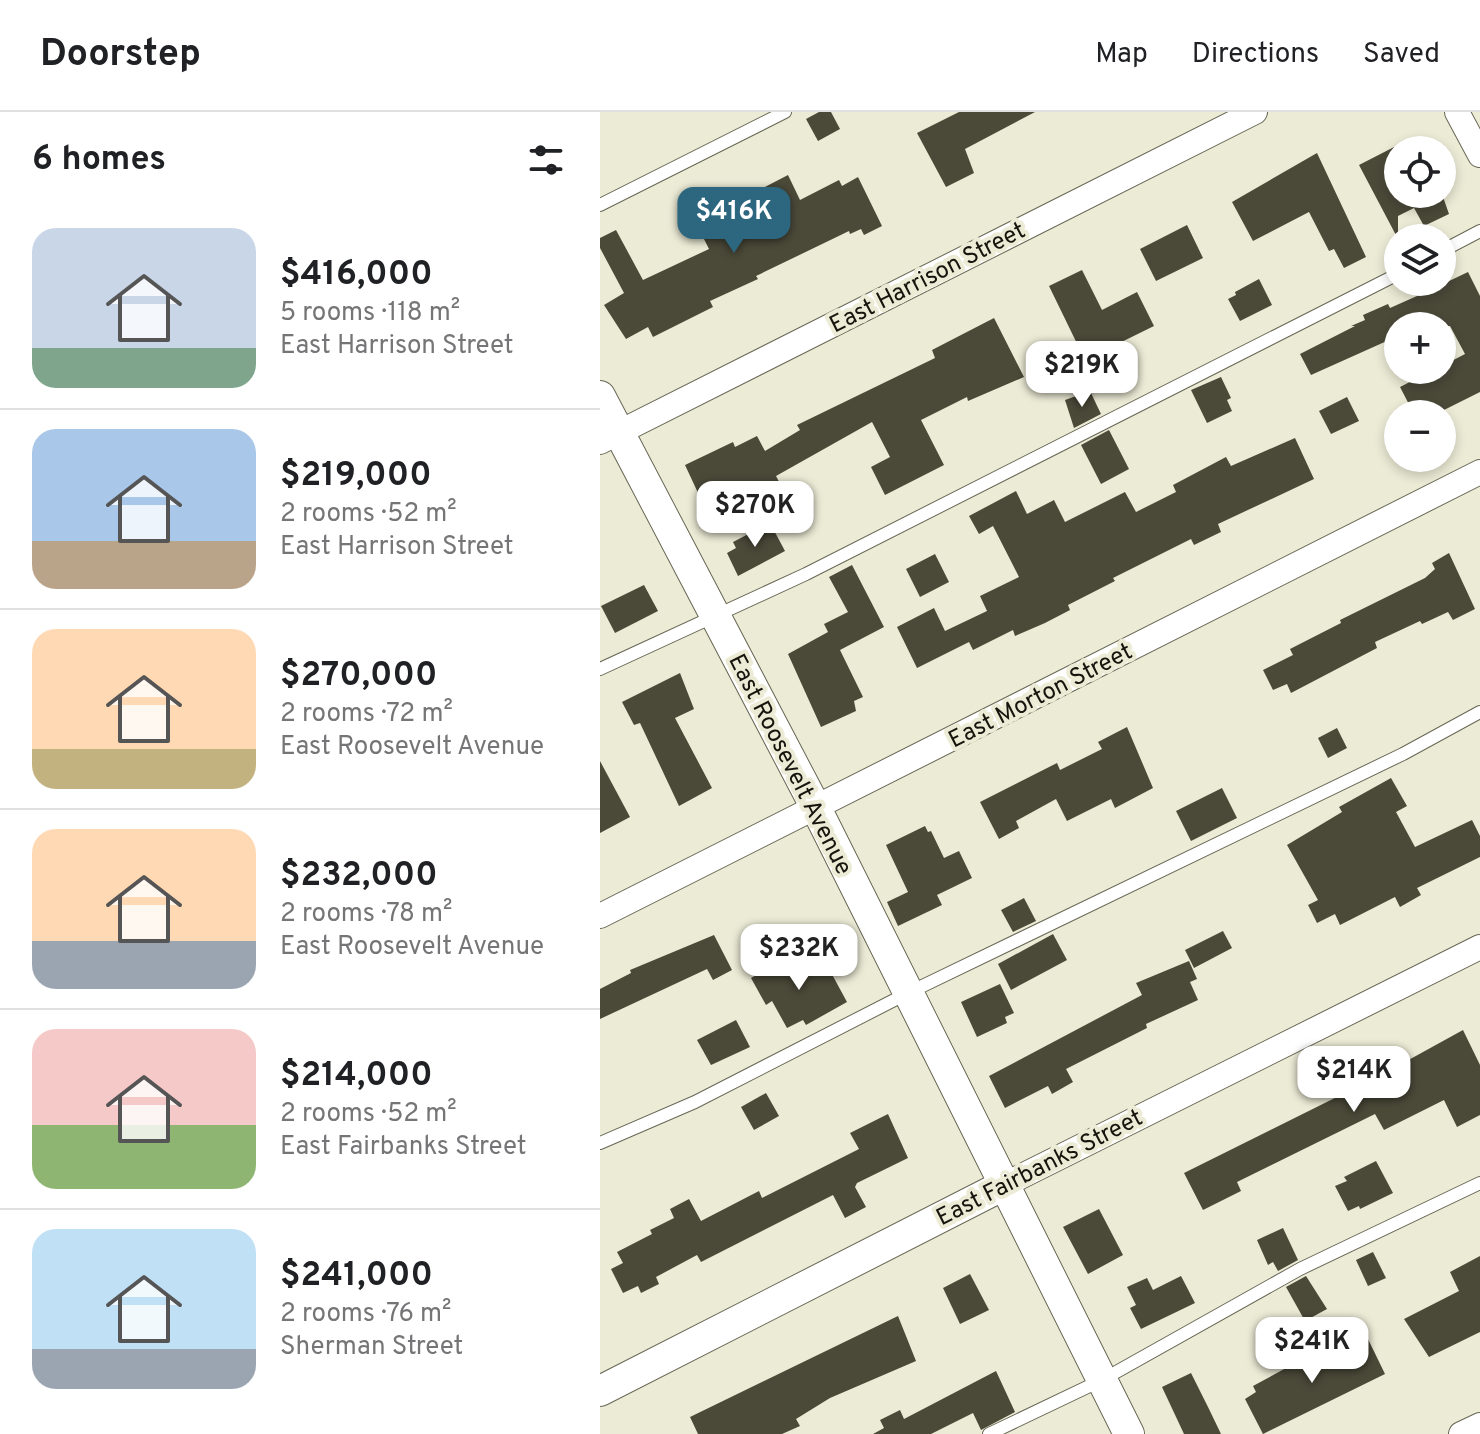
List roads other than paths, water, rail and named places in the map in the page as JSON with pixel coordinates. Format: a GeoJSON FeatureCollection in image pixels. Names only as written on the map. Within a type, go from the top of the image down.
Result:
{"type":"FeatureCollection","features":[{"type":"Feature","properties":{"kind":"street","name":"East Harrison Street"},"geometry":{"type":"LineString","coordinates":[[609,438],[1255,112]]}},
{"type":"Feature","properties":{"kind":"street"},"geometry":{"type":"LineString","coordinates":[[1457,112],[1480,155]]}},
{"type":"Feature","properties":{"kind":"street","name":"East Roosevelt Avenue"},"geometry":{"type":"LineString","coordinates":[[600,396],[609,438],[715,617],[816,808],[1129,1434]]}},
{"type":"Feature","properties":{"kind":"street","name":"East Morton Street"},"geometry":{"type":"LineString","coordinates":[[600,916],[1480,472]]}},
{"type":"Feature","properties":{"kind":"street","name":"East Fairbanks Street"},"geometry":{"type":"LineString","coordinates":[[600,1391],[1480,947]]}},
{"type":"Feature","properties":{"kind":"street"},"geometry":{"type":"LineString","coordinates":[[1461,1434],[1480,1425]]}},
{"type":"Feature","properties":{"kind":"lane"},"geometry":{"type":"LineString","coordinates":[[600,205],[785,112]]}},
{"type":"Feature","properties":{"kind":"lane"},"geometry":{"type":"LineString","coordinates":[[1456,244],[1480,231]]}},
{"type":"Feature","properties":{"kind":"lane"},"geometry":{"type":"LineString","coordinates":[[600,669],[715,617],[1384,281]]}},
{"type":"Feature","properties":{"kind":"lane"},"geometry":{"type":"LineString","coordinates":[[600,1143],[695,1102],[908,993],[1403,754],[1480,712]]}},
{"type":"Feature","properties":{"kind":"lane"},"geometry":{"type":"LineString","coordinates":[[989,1434],[1102,1380],[1300,1269],[1480,1183]]}}]}
